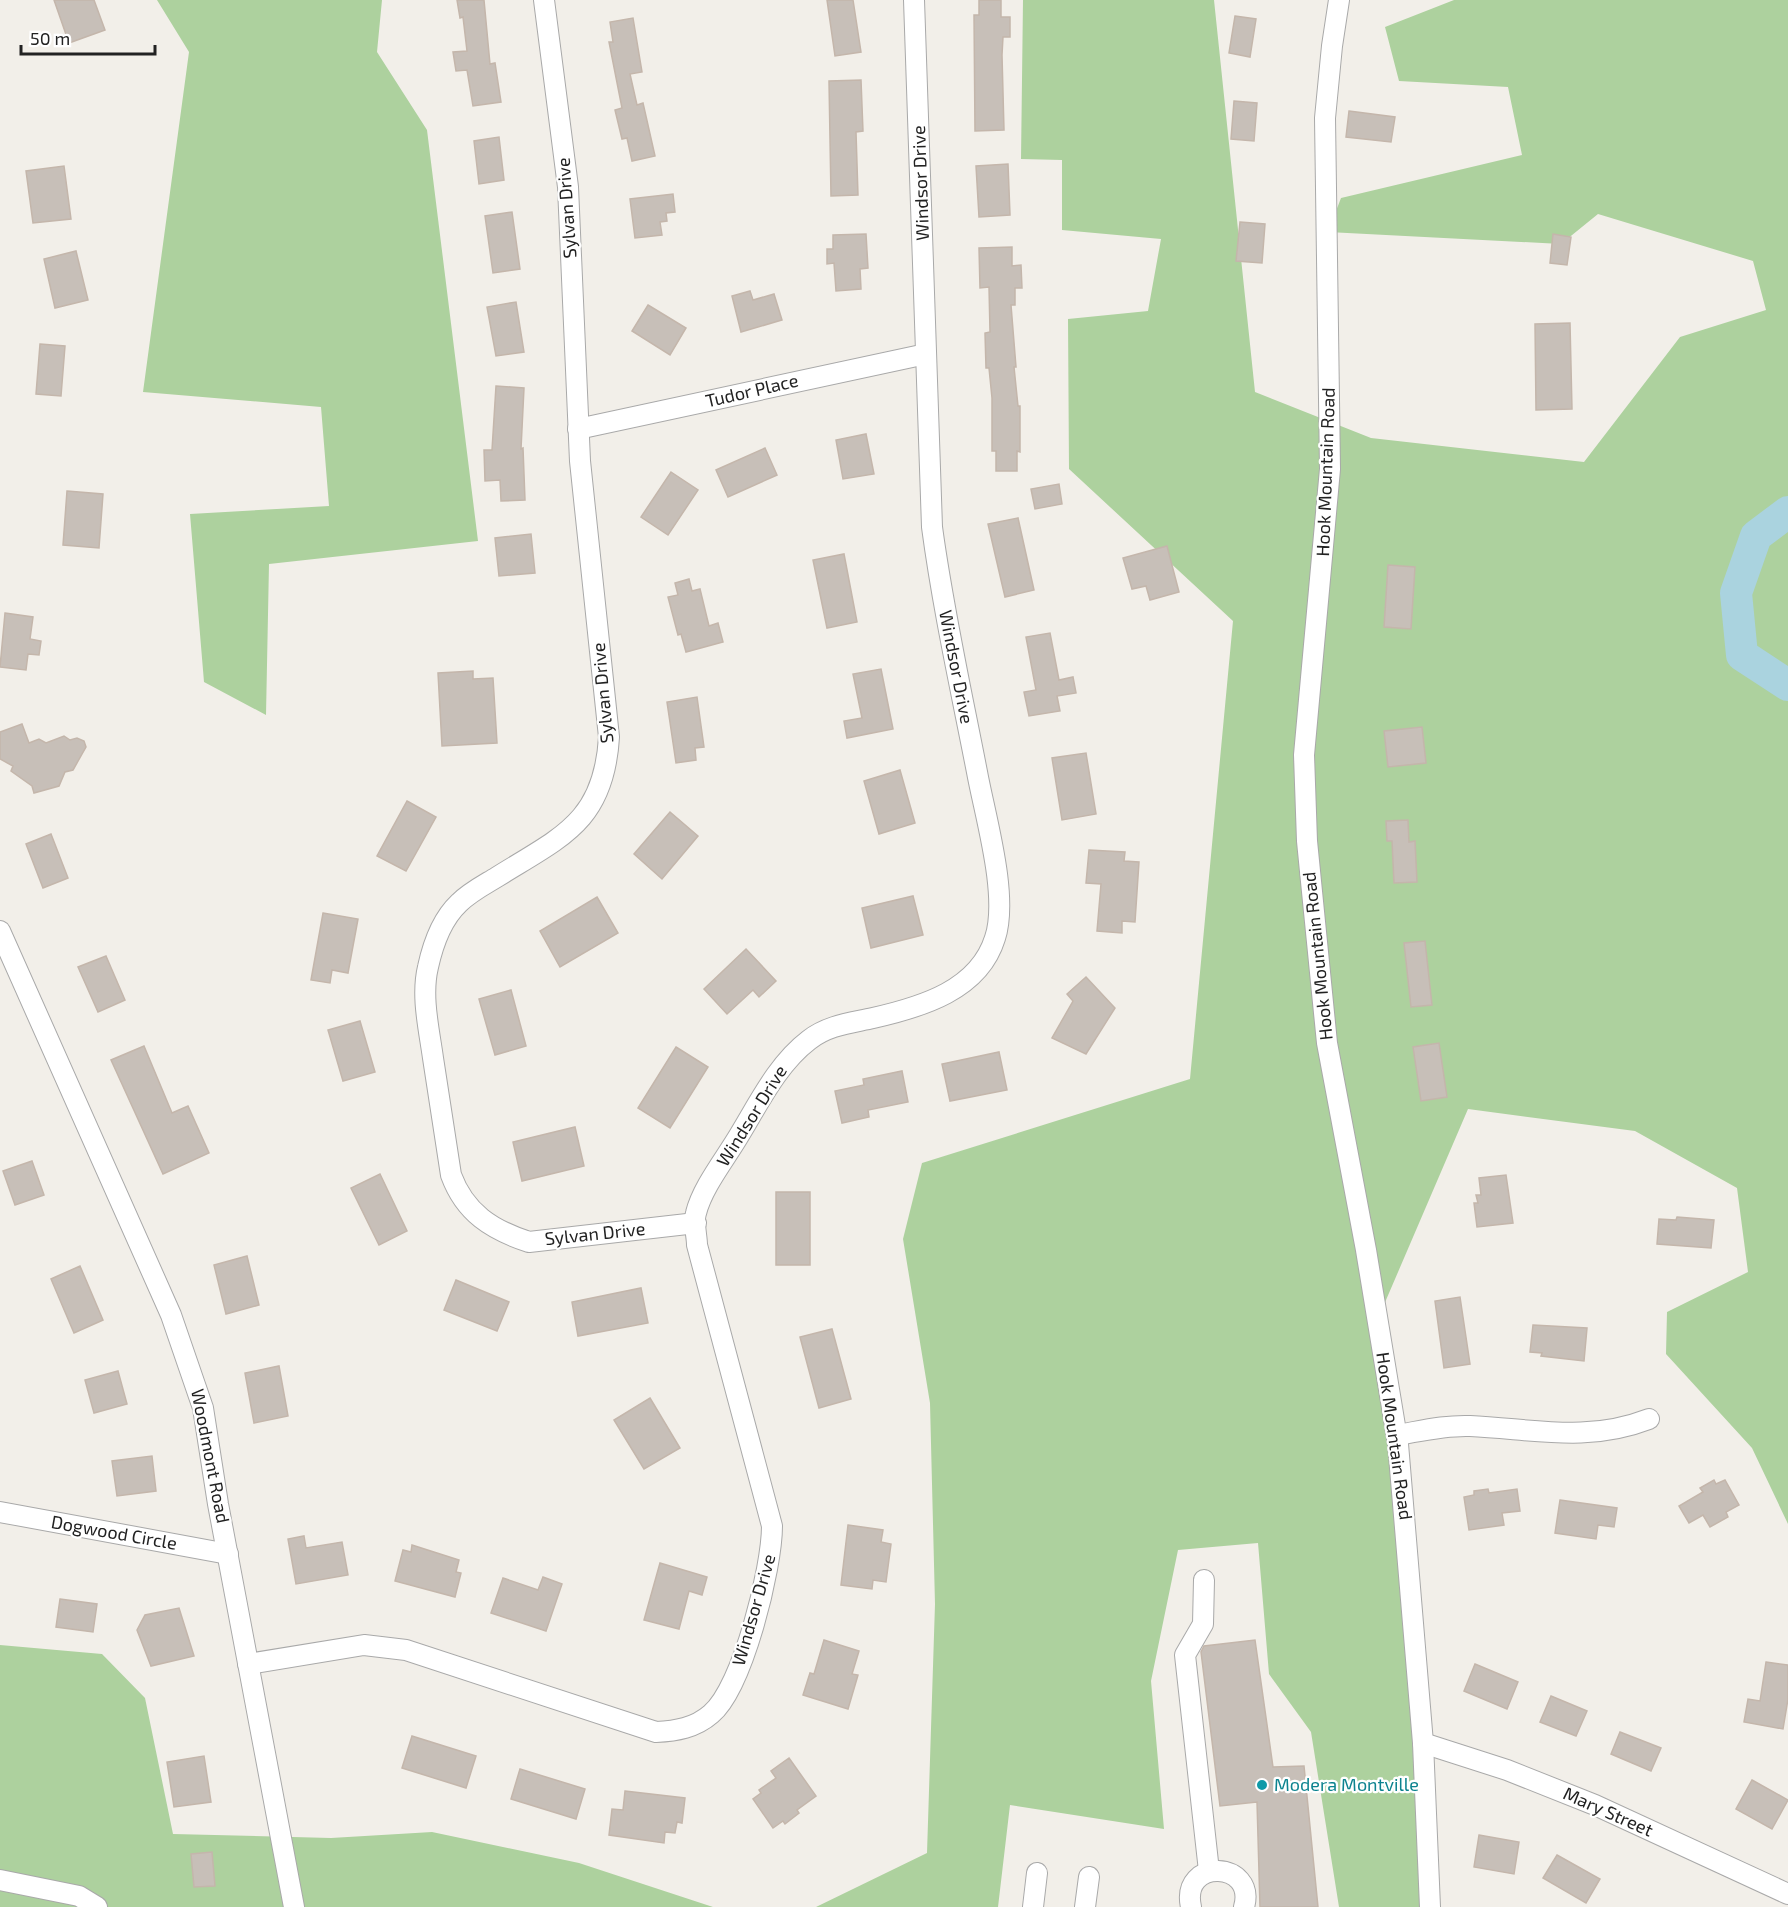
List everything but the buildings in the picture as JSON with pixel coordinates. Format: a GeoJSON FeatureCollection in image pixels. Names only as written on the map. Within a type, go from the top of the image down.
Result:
{"type":"FeatureCollection","features":[{"type":"Feature","properties":{"kind":"street","name":"Sylvan Drive"},"geometry":{"type":"LineString","coordinates":[[544,0],[568,187],[578,429],[609,737],[605,771],[596,797],[582,818],[566,835],[469,894],[444,922],[427,968],[432,1051],[451,1175],[461,1197],[486,1224],[507,1235],[529,1242],[696,1223]]}},
{"type":"Feature","properties":{"kind":"street","name":"Windsor Drive"},"geometry":{"type":"LineString","coordinates":[[248,1664],[364,1645],[396,1648],[656,1732],[682,1730],[710,1715],[726,1698],[750,1635],[772,1547],[772,1526],[698,1245],[695,1214],[715,1175],[772,1082],[792,1054],[811,1038],[835,1026],[910,1007],[953,991],[975,975],[989,955],[996,937],[999,908],[994,858],[941,592],[932,527],[914,0]]}},
{"type":"Feature","properties":{"kind":"street","name":"Hook Mountain Road"},"geometry":{"type":"LineString","coordinates":[[1339,0],[1325,118],[1330,470],[1304,755],[1307,841],[1327,1043],[1366,1250],[1397,1436],[1423,1743],[1430,1907]]}},
{"type":"Feature","properties":{"kind":"street","name":"Tudor Place"},"geometry":{"type":"LineString","coordinates":[[578,429],[926,354]]}},
{"type":"Feature","properties":{"kind":"street","name":"Woodmont Road"},"geometry":{"type":"LineString","coordinates":[[0,931],[171,1316],[193,1374],[203,1408],[294,1907]]}},
{"type":"Feature","properties":{"kind":"street"},"geometry":{"type":"LineString","coordinates":[[1397,1436],[1436,1428],[1469,1426],[1570,1435],[1605,1432],[1649,1419]]}},
{"type":"Feature","properties":{"kind":"street","name":"Dogwood Circle"},"geometry":{"type":"LineString","coordinates":[[0,1512],[228,1554]]}},
{"type":"Feature","properties":{"kind":"street"},"geometry":{"type":"LineString","coordinates":[[1204,1580],[1203,1624],[1185,1655],[1209,1871]]}},
{"type":"Feature","properties":{"kind":"street","name":"Mary Street"},"geometry":{"type":"LineString","coordinates":[[1423,1743],[1507,1770],[1595,1805],[1788,1893]]}},
{"type":"Feature","properties":{"kind":"street"},"geometry":{"type":"LineString","coordinates":[[1191,1907],[1190,1891],[1194,1882],[1209,1871],[1227,1872],[1235,1876],[1245,1892],[1244,1907]]}},
{"type":"Feature","properties":{"kind":"street"},"geometry":{"type":"LineString","coordinates":[[1033,1907],[1037,1873]]}},
{"type":"Feature","properties":{"kind":"street"},"geometry":{"type":"LineString","coordinates":[[1085,1907],[1089,1876]]}},
{"type":"Feature","properties":{"kind":"street"},"geometry":{"type":"LineString","coordinates":[[0,1880],[79,1896],[97,1907]]}},
{"type":"Feature","properties":{"kind":"green space"},"geometry":{"type":"Polygon","coordinates":[[[157,0],[382,0],[377,52],[427,130],[478,541],[269,564],[266,715],[204,682],[190,514],[329,506],[321,407],[143,392],[189,52],[157,0]]]}},
{"type":"Feature","properties":{"kind":"green space"},"geometry":{"type":"Polygon","coordinates":[[[1023,0],[1214,0],[1255,392],[1371,438],[1584,462],[1680,337],[1766,310],[1753,261],[1598,214],[1561,244],[1328,232],[1341,198],[1522,155],[1508,87],[1399,81],[1385,27],[1454,0],[1788,0],[1788,1524],[1752,1448],[1666,1354],[1667,1312],[1748,1272],[1737,1188],[1635,1131],[1468,1109],[1374,1328],[1415,1593],[1431,1907],[1339,1907],[1311,1732],[1269,1674],[1258,1543],[1178,1550],[1151,1681],[1164,1829],[1010,1805],[998,1907],[816,1907],[927,1853],[935,1604],[930,1403],[903,1239],[922,1163],[1190,1079],[1233,621],[1069,469],[1068,319],[1148,311],[1161,239],[1062,230],[1062,160],[1021,159],[1023,0]]]}},
{"type":"Feature","properties":{"kind":"green space"},"geometry":{"type":"Polygon","coordinates":[[[0,1645],[102,1654],[145,1698],[173,1834],[331,1838],[432,1832],[579,1863],[713,1907],[0,1907],[0,1645]]]}},
{"type":"Feature","properties":{"kind":"waterway"},"geometry":{"type":"LineString","coordinates":[[1788,512],[1756,536],[1736,593],[1742,655],[1788,685]]}},
{"type":"Feature","properties":{"kind":"place","name":"Modera Montville"},"geometry":{"type":"Point","coordinates":[1262,1785]}}]}
